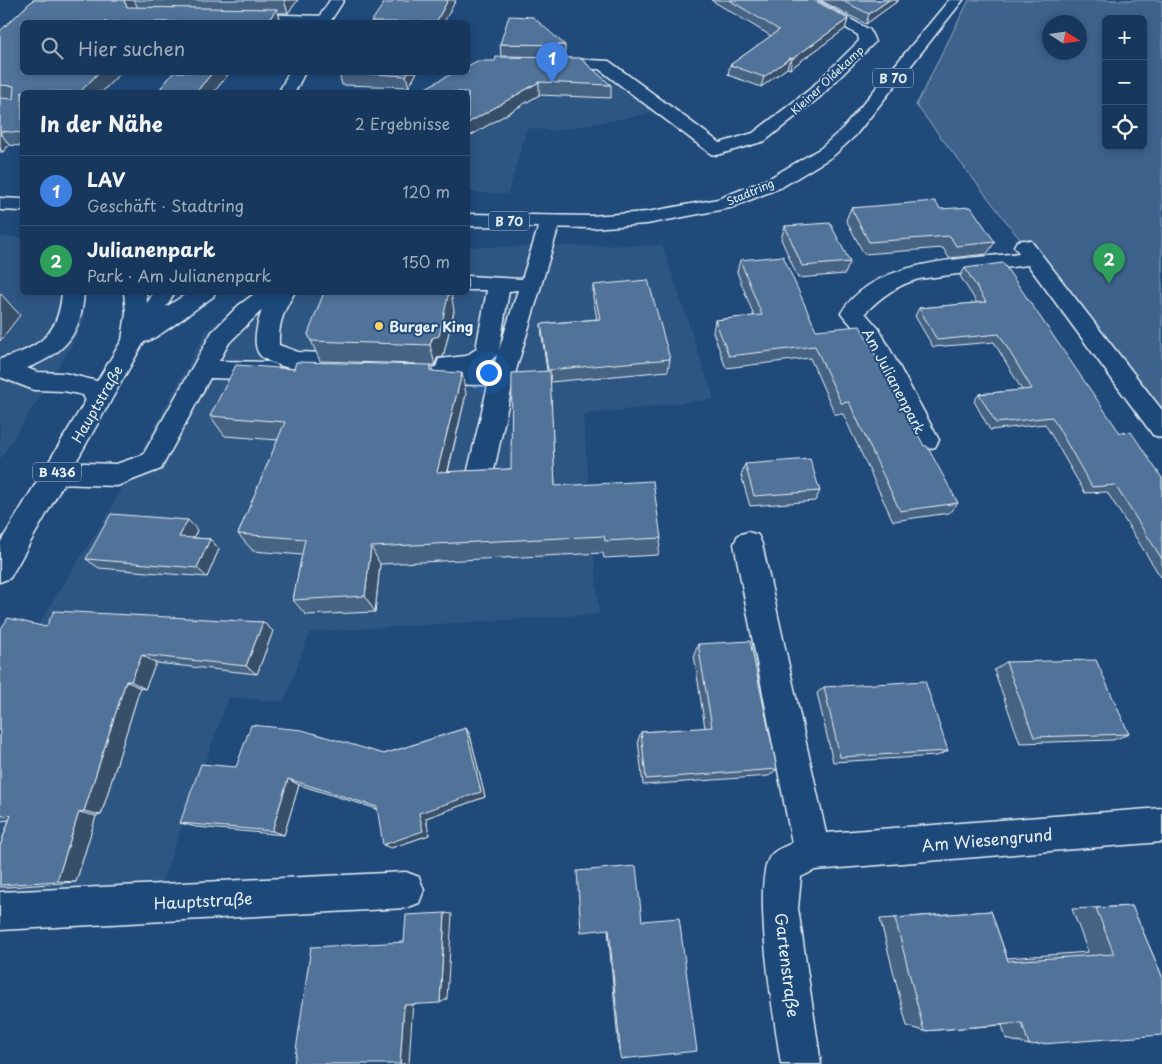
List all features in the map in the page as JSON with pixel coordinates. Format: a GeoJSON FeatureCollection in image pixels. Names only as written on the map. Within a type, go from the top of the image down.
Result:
{"type":"FeatureCollection","features":[{"type":"Feature","properties":{"kind":"street"},"geometry":{"type":"LineString","coordinates":[[325,20],[337,0]]}},
{"type":"Feature","properties":{"kind":"street","name":"Kleiner Oldekamp"},"geometry":{"type":"LineString","coordinates":[[530,63],[603,64],[717,150],[758,137],[766,132],[815,93],[832,74],[867,42],[865,33],[806,0]]}},
{"type":"Feature","properties":{"kind":"street","name":"Stadtring"},"geometry":{"type":"LineString","coordinates":[[470,220],[550,222],[647,218],[723,204],[803,168],[827,152],[849,132],[956,0]]}},
{"type":"Feature","properties":{"kind":"street"},"geometry":{"type":"LineString","coordinates":[[227,18],[292,20]]}},
{"type":"Feature","properties":{"kind":"street"},"geometry":{"type":"LineString","coordinates":[[288,90],[296,75]]}},
{"type":"Feature","properties":{"kind":"street"},"geometry":{"type":"LineString","coordinates":[[0,204],[20,205]]}},
{"type":"Feature","properties":{"kind":"street"},"geometry":{"type":"LineString","coordinates":[[481,470],[502,378],[550,222]]}},
{"type":"Feature","properties":{"kind":"street","name":"Am Julianenpark"},"geometry":{"type":"LineString","coordinates":[[926,440],[868,329],[852,314],[874,292],[897,278],[918,272],[1028,252],[1162,428]]}},
{"type":"Feature","properties":{"kind":"street"},"geometry":{"type":"LineString","coordinates":[[470,283],[530,285]]}},
{"type":"Feature","properties":{"kind":"street"},"geometry":{"type":"LineString","coordinates":[[498,284],[488,353],[479,361],[468,365],[407,369],[502,378]]}},
{"type":"Feature","properties":{"kind":"street"},"geometry":{"type":"LineString","coordinates":[[2,368],[41,353],[55,342],[68,327],[74,310],[73,295]]}},
{"type":"Feature","properties":{"kind":"street"},"geometry":{"type":"LineString","coordinates":[[131,346],[137,313],[135,295]]}},
{"type":"Feature","properties":{"kind":"street","name":"Hauptstraße"},"geometry":{"type":"LineString","coordinates":[[0,569],[131,346],[163,295]]}},
{"type":"Feature","properties":{"kind":"street","name":"B 436"},"geometry":{"type":"LineString","coordinates":[[131,346],[177,310],[200,295]]}},
{"type":"Feature","properties":{"kind":"street"},"geometry":{"type":"LineString","coordinates":[[56,473],[117,475],[152,462],[220,338],[247,310],[268,295]]}},
{"type":"Feature","properties":{"kind":"street"},"geometry":{"type":"LineString","coordinates":[[203,370],[373,368],[288,359],[276,356],[268,349],[267,336],[276,302],[282,295]]}},
{"type":"Feature","properties":{"kind":"street"},"geometry":{"type":"LineString","coordinates":[[2,368],[34,381],[64,382],[93,388],[98,402]]}},
{"type":"Feature","properties":{"kind":"street"},"geometry":{"type":"LineString","coordinates":[[748,544],[798,860]]}},
{"type":"Feature","properties":{"kind":"street","name":"Am Wiesengrund"},"geometry":{"type":"LineString","coordinates":[[798,860],[1162,825]]}},
{"type":"Feature","properties":{"kind":"street","name":"Gartenstraße"},"geometry":{"type":"LineString","coordinates":[[798,860],[780,908],[801,1064]]}},
{"type":"Feature","properties":{"kind":"street","name":"Hauptstraße"},"geometry":{"type":"LineString","coordinates":[[0,911],[406,890]]}},
{"type":"Feature","properties":{"kind":"shaded area"},"geometry":{"type":"Polygon","coordinates":[[[969,0],[1162,0],[1162,423],[916,105],[969,0]]]}},
{"type":"Feature","properties":{"kind":"shaded area"},"geometry":{"type":"Polygon","coordinates":[[[603,64],[663,111],[554,131],[527,128],[508,194],[470,192],[470,90],[448,90],[453,75],[470,75],[470,65],[603,64]]]}},
{"type":"Feature","properties":{"kind":"shaded area"},"geometry":{"type":"Polygon","coordinates":[[[0,236],[20,238],[20,295],[79,295],[85,318],[72,345],[0,460],[0,236]]]}},
{"type":"Feature","properties":{"kind":"shaded area"},"geometry":{"type":"Polygon","coordinates":[[[662,245],[714,399],[583,415],[599,614],[310,632],[284,702],[229,697],[161,884],[0,893],[0,685],[107,515],[206,331],[248,295],[470,295],[470,247],[662,245]]]}},
{"type":"Feature","properties":{"kind":"building"},"geometry":{"type":"Polygon","coordinates":[[[33,0],[125,0],[127,7],[277,9],[269,20],[20,20],[20,75],[96,75],[82,90],[20,90],[20,133],[0,131],[0,98],[13,99],[14,86],[0,85],[0,31],[33,0]]]}},
{"type":"Feature","properties":{"kind":"building"},"geometry":{"type":"Polygon","coordinates":[[[393,0],[448,0],[437,20],[372,20],[384,3],[392,3],[393,0]]]}},
{"type":"Feature","properties":{"kind":"building"},"geometry":{"type":"Polygon","coordinates":[[[729,0],[814,0],[848,19],[764,77],[730,65],[779,30],[729,0]]]}},
{"type":"Feature","properties":{"kind":"building"},"geometry":{"type":"Polygon","coordinates":[[[841,0],[889,0],[869,14],[841,0]]]}},
{"type":"Feature","properties":{"kind":"building"},"geometry":{"type":"Polygon","coordinates":[[[509,16],[533,17],[565,45],[500,44],[509,16]]]}},
{"type":"Feature","properties":{"kind":"building"},"geometry":{"type":"Polygon","coordinates":[[[496,57],[580,58],[611,85],[539,82],[470,122],[470,90],[422,90],[449,75],[470,75],[470,65],[477,61],[495,61],[496,57]]]}},
{"type":"Feature","properties":{"kind":"building"},"geometry":{"type":"Polygon","coordinates":[[[172,75],[210,75],[198,90],[160,89],[172,75]]]}},
{"type":"Feature","properties":{"kind":"building"},"geometry":{"type":"Polygon","coordinates":[[[935,201],[940,209],[971,207],[995,242],[956,246],[950,236],[869,242],[851,208],[935,201]]]}},
{"type":"Feature","properties":{"kind":"building"},"geometry":{"type":"Polygon","coordinates":[[[830,223],[850,262],[802,266],[785,226],[830,223]]]}},
{"type":"Feature","properties":{"kind":"building"},"geometry":{"type":"Polygon","coordinates":[[[783,256],[816,330],[860,326],[924,446],[927,446],[958,503],[900,511],[849,402],[841,403],[815,346],[729,356],[715,320],[762,315],[740,260],[783,256]]]}},
{"type":"Feature","properties":{"kind":"building"},"geometry":{"type":"Polygon","coordinates":[[[1003,263],[1120,433],[1131,432],[1162,478],[1162,559],[1115,485],[1092,487],[1052,417],[996,423],[979,394],[1032,389],[999,334],[937,340],[919,308],[986,302],[965,268],[1003,263]]]}},
{"type":"Feature","properties":{"kind":"building"},"geometry":{"type":"Polygon","coordinates":[[[648,280],[670,359],[548,370],[541,324],[600,319],[593,285],[648,280]]]}},
{"type":"Feature","properties":{"kind":"building","name":"Burger King"},"geometry":{"type":"Polygon","coordinates":[[[323,295],[448,295],[439,336],[432,338],[430,345],[311,341],[308,334],[323,295]]]}},
{"type":"Feature","properties":{"kind":"building"},"geometry":{"type":"Polygon","coordinates":[[[296,362],[431,365],[430,371],[462,373],[437,472],[511,469],[512,373],[550,371],[555,486],[653,481],[661,538],[605,541],[604,536],[371,547],[365,596],[293,600],[305,539],[238,534],[285,422],[210,416],[236,365],[294,369],[296,362]]]}},
{"type":"Feature","properties":{"kind":"building"},"geometry":{"type":"Polygon","coordinates":[[[810,459],[820,491],[754,496],[745,464],[810,459]]]}},
{"type":"Feature","properties":{"kind":"building"},"geometry":{"type":"Polygon","coordinates":[[[111,514],[188,520],[179,537],[210,539],[197,568],[86,559],[111,514]]]}},
{"type":"Feature","properties":{"kind":"building"},"geometry":{"type":"Polygon","coordinates":[[[54,611],[263,622],[246,666],[142,655],[131,681],[126,681],[84,811],[79,812],[57,881],[0,885],[0,846],[11,815],[0,816],[0,630],[8,618],[46,627],[54,611]]]}},
{"type":"Feature","properties":{"kind":"building"},"geometry":{"type":"Polygon","coordinates":[[[750,641],[777,769],[646,779],[641,732],[712,727],[698,644],[750,641]]]}},
{"type":"Feature","properties":{"kind":"building"},"geometry":{"type":"Polygon","coordinates":[[[1096,660],[1129,734],[1034,737],[1006,662],[1096,660]]]}},
{"type":"Feature","properties":{"kind":"building"},"geometry":{"type":"Polygon","coordinates":[[[925,681],[948,751],[840,757],[824,687],[925,681]]]}},
{"type":"Feature","properties":{"kind":"building"},"geometry":{"type":"Polygon","coordinates":[[[251,725],[302,730],[384,754],[466,728],[481,792],[419,813],[423,831],[383,845],[377,807],[288,779],[272,831],[180,823],[201,764],[236,767],[251,725]]]}},
{"type":"Feature","properties":{"kind":"building"},"geometry":{"type":"Polygon","coordinates":[[[636,866],[642,921],[679,918],[697,1051],[621,1059],[609,929],[581,932],[577,871],[636,866]]]}},
{"type":"Feature","properties":{"kind":"building"},"geometry":{"type":"Polygon","coordinates":[[[1132,906],[1162,976],[1162,1035],[1029,1045],[1022,1023],[924,1031],[895,918],[991,911],[1008,961],[1114,954],[1096,908],[1132,906]]]}},
{"type":"Feature","properties":{"kind":"building"},"geometry":{"type":"Polygon","coordinates":[[[445,913],[440,1003],[404,1005],[400,1064],[294,1064],[311,947],[404,942],[406,915],[445,913]]]}},
{"type":"Feature","properties":{"kind":"place","name":"LAV"},"geometry":{"type":"Point","coordinates":[552,83]}},
{"type":"Feature","properties":{"kind":"place","name":"Julianenpark"},"geometry":{"type":"Point","coordinates":[1109,284]}},
{"type":"Feature","properties":{"kind":"place","name":"Burger King"},"geometry":{"type":"Point","coordinates":[379,326]}}]}
